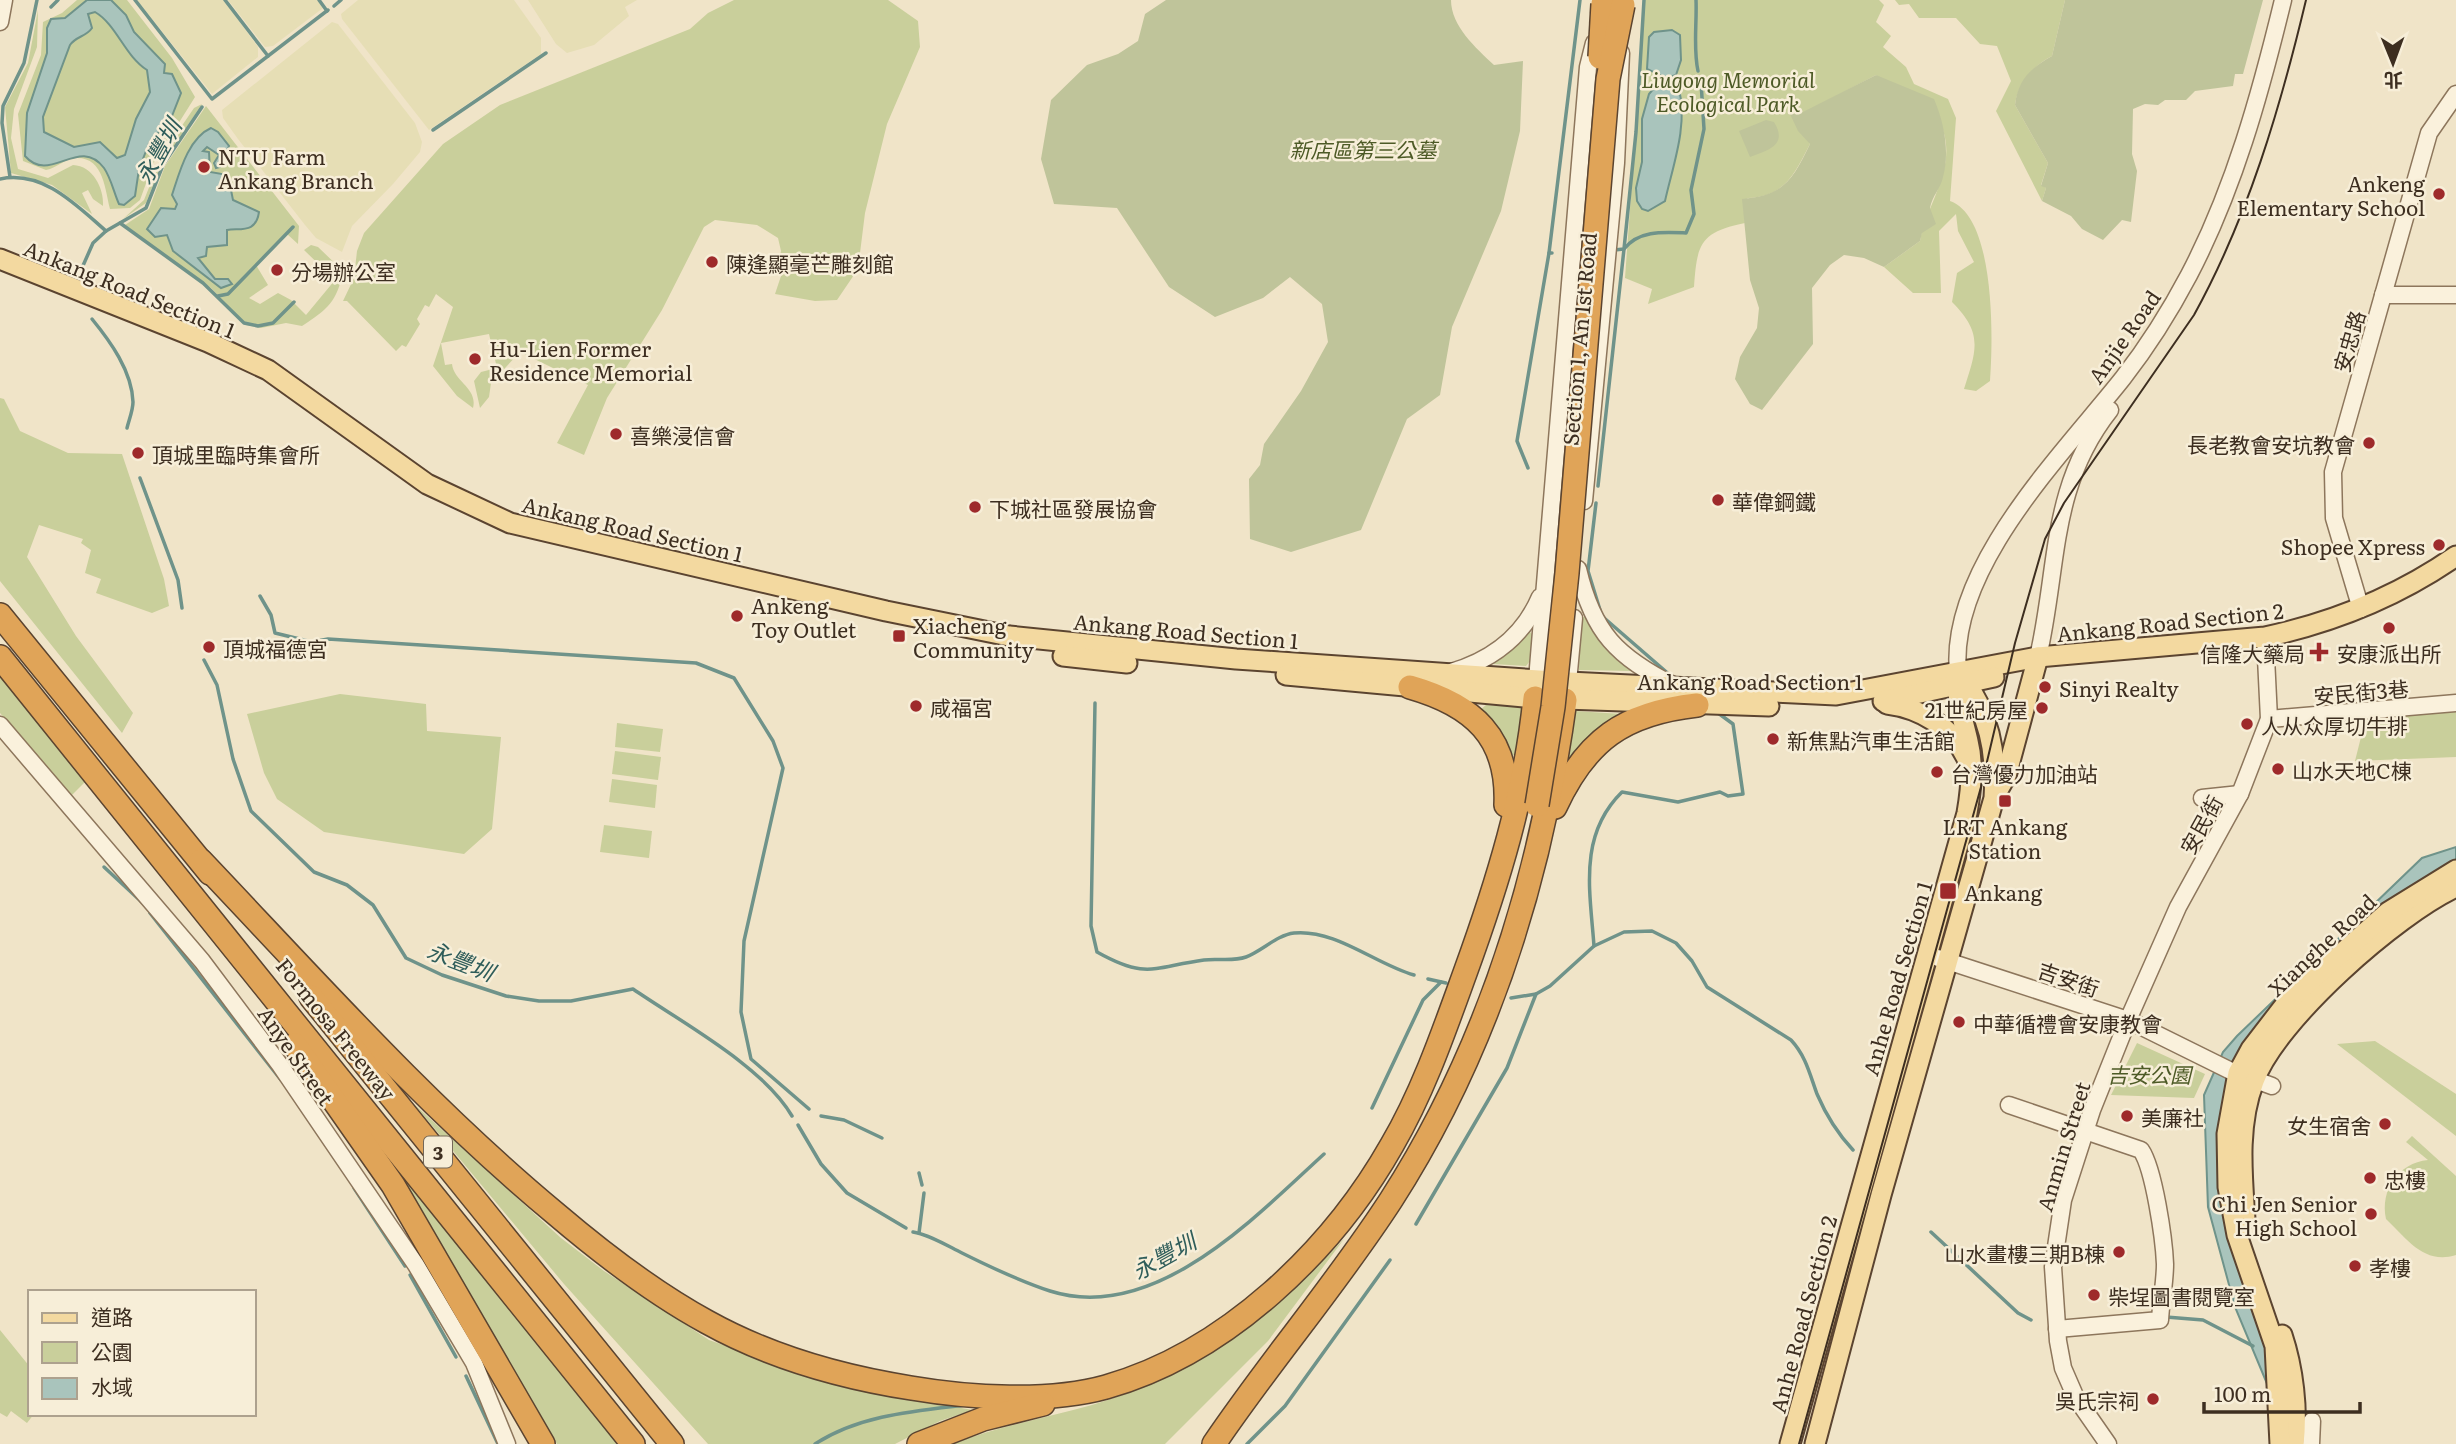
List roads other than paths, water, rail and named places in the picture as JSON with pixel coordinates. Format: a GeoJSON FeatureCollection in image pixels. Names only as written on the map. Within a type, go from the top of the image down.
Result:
{"type":"FeatureCollection","features":[{"type":"Feature","properties":{"kind":"highway"},"geometry":{"type":"LineString","coordinates":[[1415,1160],[1424,1128],[1457,1054],[1506,924],[1532,805],[1613,2]]}},
{"type":"Feature","properties":{"kind":"highway","name":"Formosa Freeway"},"geometry":{"type":"LineString","coordinates":[[0,615],[672,1444]]}},
{"type":"Feature","properties":{"kind":"highway","name":"Formosa Freeway"},"geometry":{"type":"LineString","coordinates":[[0,657],[214,927],[348,1086],[633,1444]]}},
{"type":"Feature","properties":{"kind":"highway"},"geometry":{"type":"LineString","coordinates":[[1410,687],[1460,707],[1485,728],[1498,750],[1506,782],[1506,804],[1496,880]]}},
{"type":"Feature","properties":{"kind":"highway"},"geometry":{"type":"LineString","coordinates":[[1393,1144],[1456,998],[1496,880],[1520,785],[1536,689]]}},
{"type":"Feature","properties":{"kind":"highway"},"geometry":{"type":"LineString","coordinates":[[1541,842],[1567,691]]}},
{"type":"Feature","properties":{"kind":"highway"},"geometry":{"type":"LineString","coordinates":[[1214,1444],[1343,1272],[1415,1160],[1462,1069],[1504,967],[1549,817],[1573,773],[1604,737],[1629,721],[1650,713],[1697,705]]}},
{"type":"Feature","properties":{"kind":"highway"},"geometry":{"type":"LineString","coordinates":[[919,1444],[983,1419],[1104,1388],[1184,1354],[1244,1314],[1269,1293],[1338,1223],[1393,1144],[1414,1121],[1461,1016],[1501,906],[1532,805]]}},
{"type":"Feature","properties":{"kind":"highway"},"geometry":{"type":"LineString","coordinates":[[201,862],[415,1086],[473,1141],[592,1244],[678,1306],[770,1351],[883,1384],[977,1395],[1027,1395],[1104,1388]]}},
{"type":"Feature","properties":{"kind":"highway"},"geometry":{"type":"LineString","coordinates":[[214,927],[393,1185],[543,1444]]}},
{"type":"Feature","properties":{"kind":"highway"},"geometry":{"type":"LineString","coordinates":[[503,1379],[533,1444]]}},
{"type":"Feature","properties":{"kind":"highway"},"geometry":{"type":"LineString","coordinates":[[1197,1444],[1249,1394]]}},
{"type":"Feature","properties":{"kind":"main road","name":"Ankang Road Section 1"},"geometry":{"type":"LineString","coordinates":[[0,259],[208,342],[268,370],[427,484],[463,503],[541,532],[1009,636],[1093,647],[1446,673],[1536,689]]}},
{"type":"Feature","properties":{"kind":"main road","name":"Ankang Road Section 1"},"geometry":{"type":"LineString","coordinates":[[0,272],[217,356],[263,378],[423,493],[457,510],[538,541],[928,634],[1091,660],[1410,687],[1567,691],[1697,705],[1869,703],[1961,681]]}},
{"type":"Feature","properties":{"kind":"main road","name":"Ankang Road Section 2"},"geometry":{"type":"LineString","coordinates":[[2038,657],[2265,637],[2361,609],[2404,589],[2456,556]]}},
{"type":"Feature","properties":{"kind":"main road","name":"Ankang Road Section 1"},"geometry":{"type":"LineString","coordinates":[[1567,691],[1681,688],[1836,695],[1961,681],[2021,671],[2038,657]]}},
{"type":"Feature","properties":{"kind":"main road"},"geometry":{"type":"LineString","coordinates":[[1815,1444],[1877,1209],[1947,961],[1994,798],[2006,776],[2038,657]]}},
{"type":"Feature","properties":{"kind":"main road"},"geometry":{"type":"LineString","coordinates":[[1961,681],[1983,710],[1992,740],[1994,798]]}},
{"type":"Feature","properties":{"kind":"main road","name":"Anhe Road Section 1"},"geometry":{"type":"LineString","coordinates":[[1858,1197],[1967,813],[1971,771],[1961,681]]}},
{"type":"Feature","properties":{"kind":"main road"},"geometry":{"type":"LineString","coordinates":[[1869,703],[1908,708],[1935,721],[1962,749],[1971,771]]}},
{"type":"Feature","properties":{"kind":"main road","name":"Xianghe Road"},"geometry":{"type":"LineString","coordinates":[[2294,1444],[2296,1429],[2289,1358],[2246,1225],[2240,1155],[2251,1049],[2288,1001],[2388,912],[2456,870]]}},
{"type":"Feature","properties":{"kind":"main road","name":"Xianghe Road"},"geometry":{"type":"LineString","coordinates":[[2280,1444],[2275,1346],[2237,1235],[2228,1187],[2227,1134],[2249,1077],[2266,1054],[2338,976],[2399,920],[2456,887]]}},
{"type":"Feature","properties":{"kind":"main road","name":"Anhe Road Section 2"},"geometry":{"type":"LineString","coordinates":[[1790,1444],[1858,1197]]}},
{"type":"Feature","properties":{"kind":"street"},"geometry":{"type":"LineString","coordinates":[[0,22],[4,0]]}},
{"type":"Feature","properties":{"kind":"street","name":"Anjie Road"},"geometry":{"type":"LineString","coordinates":[[2038,657],[2051,598],[2063,502],[2100,414],[2157,329],[2210,232],[2238,163],[2283,0]]}},
{"type":"Feature","properties":{"kind":"street","name":"Anjie Road"},"geometry":{"type":"LineString","coordinates":[[1961,681],[1957,654],[1965,617],[1989,554],[2025,497],[2100,414],[2164,337],[2219,236],[2250,156],[2293,0]]}},
{"type":"Feature","properties":{"kind":"street","name":"Section 1, An 1st Road"},"geometry":{"type":"LineString","coordinates":[[1536,689],[1557,474],[1588,67],[1613,2]]}},
{"type":"Feature","properties":{"kind":"street","name":"Section 1, An 1st Road"},"geometry":{"type":"LineString","coordinates":[[1567,691],[1616,163],[1613,2]]}},
{"type":"Feature","properties":{"kind":"street","name":"安忠路"},"geometry":{"type":"LineString","coordinates":[[2361,609],[2334,518],[2333,472],[2429,133],[2456,94]]}},
{"type":"Feature","properties":{"kind":"street"},"geometry":{"type":"LineString","coordinates":[[2383,295],[2456,295]]}},
{"type":"Feature","properties":{"kind":"street"},"geometry":{"type":"LineString","coordinates":[[1555,491],[1585,494]]}},
{"type":"Feature","properties":{"kind":"street"},"geometry":{"type":"LineString","coordinates":[[1578,569],[1588,607],[1607,639],[1634,663],[1681,688]]}},
{"type":"Feature","properties":{"kind":"street"},"geometry":{"type":"LineString","coordinates":[[1446,673],[1472,666],[1507,644],[1531,617],[1546,582]]}},
{"type":"Feature","properties":{"kind":"street","name":"安民街"},"geometry":{"type":"LineString","coordinates":[[2128,1020],[2178,907],[2240,794],[2269,719],[2265,637]]}},
{"type":"Feature","properties":{"kind":"street","name":"安民街3巷"},"geometry":{"type":"LineString","coordinates":[[2269,719],[2456,703]]}},
{"type":"Feature","properties":{"kind":"street","name":"Anye Street"},"geometry":{"type":"LineString","coordinates":[[0,725],[202,961],[280,1065],[416,1265],[455,1330],[474,1363],[507,1444]]}},
{"type":"Feature","properties":{"kind":"street"},"geometry":{"type":"LineString","coordinates":[[2202,798],[2240,794]]}},
{"type":"Feature","properties":{"kind":"street","name":"吉安街"},"geometry":{"type":"LineString","coordinates":[[1926,954],[2128,1020],[2249,1077]]}},
{"type":"Feature","properties":{"kind":"street","name":"Anmin Street"},"geometry":{"type":"LineString","coordinates":[[2108,1444],[2076,1398],[2063,1368],[2057,1329],[2053,1267],[2063,1200],[2084,1132],[2128,1020]]}},
{"type":"Feature","properties":{"kind":"street"},"geometry":{"type":"LineString","coordinates":[[2009,1105],[2141,1150],[2147,1159],[2165,1264],[2160,1320],[2057,1329]]}},
{"type":"Feature","properties":{"kind":"street"},"geometry":{"type":"LineString","coordinates":[[2311,1444],[2312,1421]]}},
{"type":"Feature","properties":{"kind":"water"},"geometry":{"type":"Polygon","coordinates":[[[87,0],[111,0],[126,15],[134,32],[165,64],[164,73],[172,74],[181,93],[170,121],[150,141],[139,169],[135,196],[124,205],[119,204],[104,168],[94,159],[75,157],[44,165],[25,156],[27,113],[47,53],[47,28],[51,19],[65,18],[87,0]],[[95,12],[88,14],[92,28],[70,45],[43,117],[44,132],[74,147],[100,142],[117,158],[125,155],[136,119],[150,92],[147,70],[132,56],[103,18],[95,12]]]}},
{"type":"Feature","properties":{"kind":"water"},"geometry":{"type":"Polygon","coordinates":[[[1672,30],[1680,35],[1681,60],[1676,75],[1666,78],[1647,69],[1649,37],[1654,32],[1672,30]]]}},
{"type":"Feature","properties":{"kind":"water"},"geometry":{"type":"Polygon","coordinates":[[[1668,85],[1679,89],[1681,131],[1665,201],[1648,211],[1642,209],[1637,201],[1636,188],[1642,162],[1642,119],[1649,94],[1655,87],[1668,85]]]}},
{"type":"Feature","properties":{"kind":"water"},"geometry":{"type":"Polygon","coordinates":[[[211,128],[218,132],[229,146],[220,167],[216,168],[214,163],[219,155],[207,147],[203,151],[209,152],[210,172],[228,175],[233,200],[259,212],[252,226],[227,230],[227,245],[207,247],[206,256],[198,258],[215,279],[228,279],[232,284],[221,288],[173,251],[167,235],[155,237],[147,229],[161,208],[175,209],[177,204],[172,195],[181,167],[196,140],[211,128]]]}},
{"type":"Feature","properties":{"kind":"water"},"geometry":{"type":"Polygon","coordinates":[[[2456,847],[2456,891],[2271,1032],[2221,1130],[2257,1291],[2278,1410],[2235,1307],[2208,1207],[2204,1095],[2223,1052],[2237,1036],[2422,858],[2456,847]]]}},
{"type":"Feature","properties":{"kind":"waterway"},"geometry":{"type":"LineString","coordinates":[[10,177],[2,123],[3,106],[24,63],[37,0]]}},
{"type":"Feature","properties":{"kind":"waterway"},"geometry":{"type":"LineString","coordinates":[[51,7],[58,0]]}},
{"type":"Feature","properties":{"kind":"waterway","name":"永豐圳"},"geometry":{"type":"LineString","coordinates":[[135,0],[212,99],[328,10]]}},
{"type":"Feature","properties":{"kind":"waterway"},"geometry":{"type":"LineString","coordinates":[[225,0],[268,56]]}},
{"type":"Feature","properties":{"kind":"waterway"},"geometry":{"type":"LineString","coordinates":[[319,0],[327,11]]}},
{"type":"Feature","properties":{"kind":"waterway","name":"永豐圳"},"geometry":{"type":"LineString","coordinates":[[334,6],[341,0]]}},
{"type":"Feature","properties":{"kind":"waterway"},"geometry":{"type":"LineString","coordinates":[[1549,253],[1580,0]]}},
{"type":"Feature","properties":{"kind":"waterway"},"geometry":{"type":"LineString","coordinates":[[1614,250],[1624,249],[1636,132],[1644,0]]}},
{"type":"Feature","properties":{"kind":"waterway"},"geometry":{"type":"LineString","coordinates":[[1696,0],[1695,45],[1698,71]]}},
{"type":"Feature","properties":{"kind":"waterway"},"geometry":{"type":"LineString","coordinates":[[433,130],[546,53]]}},
{"type":"Feature","properties":{"kind":"waterway"},"geometry":{"type":"LineString","coordinates":[[1598,486],[1624,249],[1644,235],[1686,233],[1694,214],[1691,190],[1704,129],[1701,82]]}},
{"type":"Feature","properties":{"kind":"waterway","name":"永豐圳"},"geometry":{"type":"LineString","coordinates":[[78,277],[93,243],[106,231],[146,208],[163,165],[202,107]]}},
{"type":"Feature","properties":{"kind":"waterway","name":"永豐圳"},"geometry":{"type":"LineString","coordinates":[[0,179],[16,178],[45,185],[71,201],[106,231]]}},
{"type":"Feature","properties":{"kind":"waterway"},"geometry":{"type":"LineString","coordinates":[[120,223],[203,283],[244,323],[258,326],[273,323],[294,302]]}},
{"type":"Feature","properties":{"kind":"waterway"},"geometry":{"type":"LineString","coordinates":[[218,296],[228,294],[293,227]]}},
{"type":"Feature","properties":{"kind":"waterway"},"geometry":{"type":"LineString","coordinates":[[1528,468],[1517,441],[1549,253],[1552,253]]}},
{"type":"Feature","properties":{"kind":"waterway","name":"永豐圳"},"geometry":{"type":"LineString","coordinates":[[92,319],[113,347],[129,379],[133,402],[127,428]]}},
{"type":"Feature","properties":{"kind":"waterway","name":"永豐圳"},"geometry":{"type":"LineString","coordinates":[[140,478],[178,580],[182,608]]}},
{"type":"Feature","properties":{"kind":"waterway"},"geometry":{"type":"LineString","coordinates":[[1596,503],[1588,571],[1600,610]]}},
{"type":"Feature","properties":{"kind":"waterway"},"geometry":{"type":"LineString","coordinates":[[260,596],[271,615],[275,633],[312,642],[328,639],[696,663],[734,678],[773,741],[783,768],[744,941],[741,1012],[751,1059],[809,1109]]}},
{"type":"Feature","properties":{"kind":"waterway"},"geometry":{"type":"LineString","coordinates":[[1603,617],[1671,676]]}},
{"type":"Feature","properties":{"kind":"waterway","name":"永豐圳"},"geometry":{"type":"LineString","coordinates":[[204,660],[217,685],[233,759],[251,811],[314,872],[347,885],[373,905],[406,958],[442,975],[506,996],[539,1001],[571,1001],[633,989],[742,1063],[779,1098],[792,1116]]}},
{"type":"Feature","properties":{"kind":"waterway"},"geometry":{"type":"LineString","coordinates":[[1095,703],[1091,926],[1097,952],[1128,966],[1150,969],[1204,960],[1241,958],[1288,934],[1310,933],[1340,942],[1414,975]]}},
{"type":"Feature","properties":{"kind":"waterway"},"geometry":{"type":"LineString","coordinates":[[1594,946],[1590,884],[1593,845],[1598,826],[1622,792],[1678,802],[1720,792],[1728,796],[1743,794],[1733,724],[1718,713]]}},
{"type":"Feature","properties":{"kind":"waterway"},"geometry":{"type":"LineString","coordinates":[[104,867],[146,906]]}},
{"type":"Feature","properties":{"kind":"waterway"},"geometry":{"type":"LineString","coordinates":[[150,913],[281,1080]]}},
{"type":"Feature","properties":{"kind":"waterway"},"geometry":{"type":"LineString","coordinates":[[1511,998],[1536,994],[1550,986],[1594,946],[1624,932],[1652,931],[1676,943],[1692,961],[1707,987],[1791,1040],[1804,1059],[1828,1117],[1853,1150]]}},
{"type":"Feature","properties":{"kind":"waterway","name":"永豐圳"},"geometry":{"type":"LineString","coordinates":[[1428,979],[1446,983]]}},
{"type":"Feature","properties":{"kind":"waterway","name":"永豐圳"},"geometry":{"type":"LineString","coordinates":[[1372,1108],[1423,1000],[1441,982]]}},
{"type":"Feature","properties":{"kind":"waterway"},"geometry":{"type":"LineString","coordinates":[[1416,1224],[1507,1068],[1536,994]]}},
{"type":"Feature","properties":{"kind":"waterway"},"geometry":{"type":"LineString","coordinates":[[821,1116],[844,1120],[882,1138]]}},
{"type":"Feature","properties":{"kind":"waterway","name":"永豐圳"},"geometry":{"type":"LineString","coordinates":[[798,1125],[821,1164],[847,1193],[906,1228]]}},
{"type":"Feature","properties":{"kind":"waterway","name":"永豐圳"},"geometry":{"type":"LineString","coordinates":[[913,1232],[932,1238],[1005,1274],[1050,1291],[1089,1297],[1127,1293],[1164,1279],[1200,1259],[1266,1207],[1324,1154]]}},
{"type":"Feature","properties":{"kind":"waterway"},"geometry":{"type":"LineString","coordinates":[[919,1173],[922,1185]]}},
{"type":"Feature","properties":{"kind":"waterway"},"geometry":{"type":"LineString","coordinates":[[354,1188],[405,1266]]}},
{"type":"Feature","properties":{"kind":"waterway"},"geometry":{"type":"LineString","coordinates":[[919,1233],[924,1193]]}},
{"type":"Feature","properties":{"kind":"waterway"},"geometry":{"type":"LineString","coordinates":[[1931,1232],[2018,1313],[2031,1320]]}},
{"type":"Feature","properties":{"kind":"waterway"},"geometry":{"type":"LineString","coordinates":[[1247,1444],[1285,1406],[1390,1260]]}},
{"type":"Feature","properties":{"kind":"waterway"},"geometry":{"type":"LineString","coordinates":[[410,1275],[456,1357]]}},
{"type":"Feature","properties":{"kind":"waterway"},"geometry":{"type":"LineString","coordinates":[[2166,1317],[2203,1320],[2253,1346]]}},
{"type":"Feature","properties":{"kind":"waterway"},"geometry":{"type":"LineString","coordinates":[[466,1376],[498,1444]]}},
{"type":"Feature","properties":{"kind":"waterway"},"geometry":{"type":"LineString","coordinates":[[815,1444],[832,1434],[869,1420],[966,1405]]}},
{"type":"Feature","properties":{"kind":"tram line"},"geometry":{"type":"LineString","coordinates":[[1799,1444],[1981,787],[2015,643],[2045,539],[2064,503],[2194,315],[2213,278],[2231,240],[2260,162],[2306,0]]}},
{"type":"Feature","properties":{"kind":"place","name":"NTU Farm Ankang Branch"},"geometry":{"type":"Point","coordinates":[204,167]}},
{"type":"Feature","properties":{"kind":"place","name":"Ankeng Elementary School"},"geometry":{"type":"Point","coordinates":[2439,194]}},
{"type":"Feature","properties":{"kind":"place","name":"陳逢顯毫芒雕刻館"},"geometry":{"type":"Point","coordinates":[712,262]}},
{"type":"Feature","properties":{"kind":"place","name":"分場辦公室"},"geometry":{"type":"Point","coordinates":[277,270]}},
{"type":"Feature","properties":{"kind":"place","name":"Hu-Lien Former Residence Memorial"},"geometry":{"type":"Point","coordinates":[475,359]}},
{"type":"Feature","properties":{"kind":"place","name":"喜樂浸信會"},"geometry":{"type":"Point","coordinates":[616,434]}},
{"type":"Feature","properties":{"kind":"place","name":"長老教會安坑教會"},"geometry":{"type":"Point","coordinates":[2369,443]}},
{"type":"Feature","properties":{"kind":"place","name":"頂城里臨時集會所"},"geometry":{"type":"Point","coordinates":[138,453]}},
{"type":"Feature","properties":{"kind":"place","name":"華偉鋼鐵"},"geometry":{"type":"Point","coordinates":[1718,500]}},
{"type":"Feature","properties":{"kind":"place","name":"下城社區發展協會"},"geometry":{"type":"Point","coordinates":[975,507]}},
{"type":"Feature","properties":{"kind":"place","name":"Shopee Xpress"},"geometry":{"type":"Point","coordinates":[2439,545]}},
{"type":"Feature","properties":{"kind":"place","name":"Ankeng Toy Outlet"},"geometry":{"type":"Point","coordinates":[737,616]}},
{"type":"Feature","properties":{"kind":"place","name":"安康派出所"},"geometry":{"type":"Point","coordinates":[2389,628]}},
{"type":"Feature","properties":{"kind":"place","name":"Xiacheng Community"},"geometry":{"type":"Point","coordinates":[899,636]}},
{"type":"Feature","properties":{"kind":"place","name":"頂城福德宮"},"geometry":{"type":"Point","coordinates":[209,647]}},
{"type":"Feature","properties":{"kind":"place","name":"信隆大藥局"},"geometry":{"type":"Point","coordinates":[2319,652]}},
{"type":"Feature","properties":{"kind":"place","name":"Sinyi Realty"},"geometry":{"type":"Point","coordinates":[2045,687]}},
{"type":"Feature","properties":{"kind":"place","name":"咸福宮"},"geometry":{"type":"Point","coordinates":[916,706]}},
{"type":"Feature","properties":{"kind":"place","name":"21世紀房屋"},"geometry":{"type":"Point","coordinates":[2042,708]}},
{"type":"Feature","properties":{"kind":"place","name":"人从众厚切牛排"},"geometry":{"type":"Point","coordinates":[2247,724]}},
{"type":"Feature","properties":{"kind":"place","name":"新焦點汽車生活館"},"geometry":{"type":"Point","coordinates":[1773,739]}},
{"type":"Feature","properties":{"kind":"place","name":"山水天地C棟"},"geometry":{"type":"Point","coordinates":[2278,769]}},
{"type":"Feature","properties":{"kind":"place","name":"台灣優力加油站"},"geometry":{"type":"Point","coordinates":[1937,772]}},
{"type":"Feature","properties":{"kind":"place","name":"LRT Ankang Station"},"geometry":{"type":"Point","coordinates":[2005,801]}},
{"type":"Feature","properties":{"kind":"place","name":"Ankang"},"geometry":{"type":"Point","coordinates":[1948,891]}},
{"type":"Feature","properties":{"kind":"place","name":"中華循禮會安康教會"},"geometry":{"type":"Point","coordinates":[1959,1022]}},
{"type":"Feature","properties":{"kind":"place","name":"美廉社"},"geometry":{"type":"Point","coordinates":[2127,1116]}},
{"type":"Feature","properties":{"kind":"place","name":"女生宿舍"},"geometry":{"type":"Point","coordinates":[2385,1124]}},
{"type":"Feature","properties":{"kind":"place","name":"忠樓"},"geometry":{"type":"Point","coordinates":[2370,1178]}},
{"type":"Feature","properties":{"kind":"place","name":"Chi Jen Senior High School"},"geometry":{"type":"Point","coordinates":[2371,1214]}},
{"type":"Feature","properties":{"kind":"place","name":"山水畫樓三期B棟"},"geometry":{"type":"Point","coordinates":[2119,1252]}},
{"type":"Feature","properties":{"kind":"place","name":"孝樓"},"geometry":{"type":"Point","coordinates":[2355,1266]}},
{"type":"Feature","properties":{"kind":"place","name":"柴埕圖書閱覽室"},"geometry":{"type":"Point","coordinates":[2094,1295]}},
{"type":"Feature","properties":{"kind":"place","name":"吳氏宗祠"},"geometry":{"type":"Point","coordinates":[2153,1399]}},
{"type":"Feature","properties":{"kind":"park label","name":"Liugong Memorial Ecological Park"},"geometry":{"type":"Point","coordinates":[1728,90]}},
{"type":"Feature","properties":{"kind":"park label","name":"新店區第三公墓"},"geometry":{"type":"Point","coordinates":[1363,148]}},
{"type":"Feature","properties":{"kind":"park label","name":"吉安公園"},"geometry":{"type":"Point","coordinates":[2149,1073]}}]}
